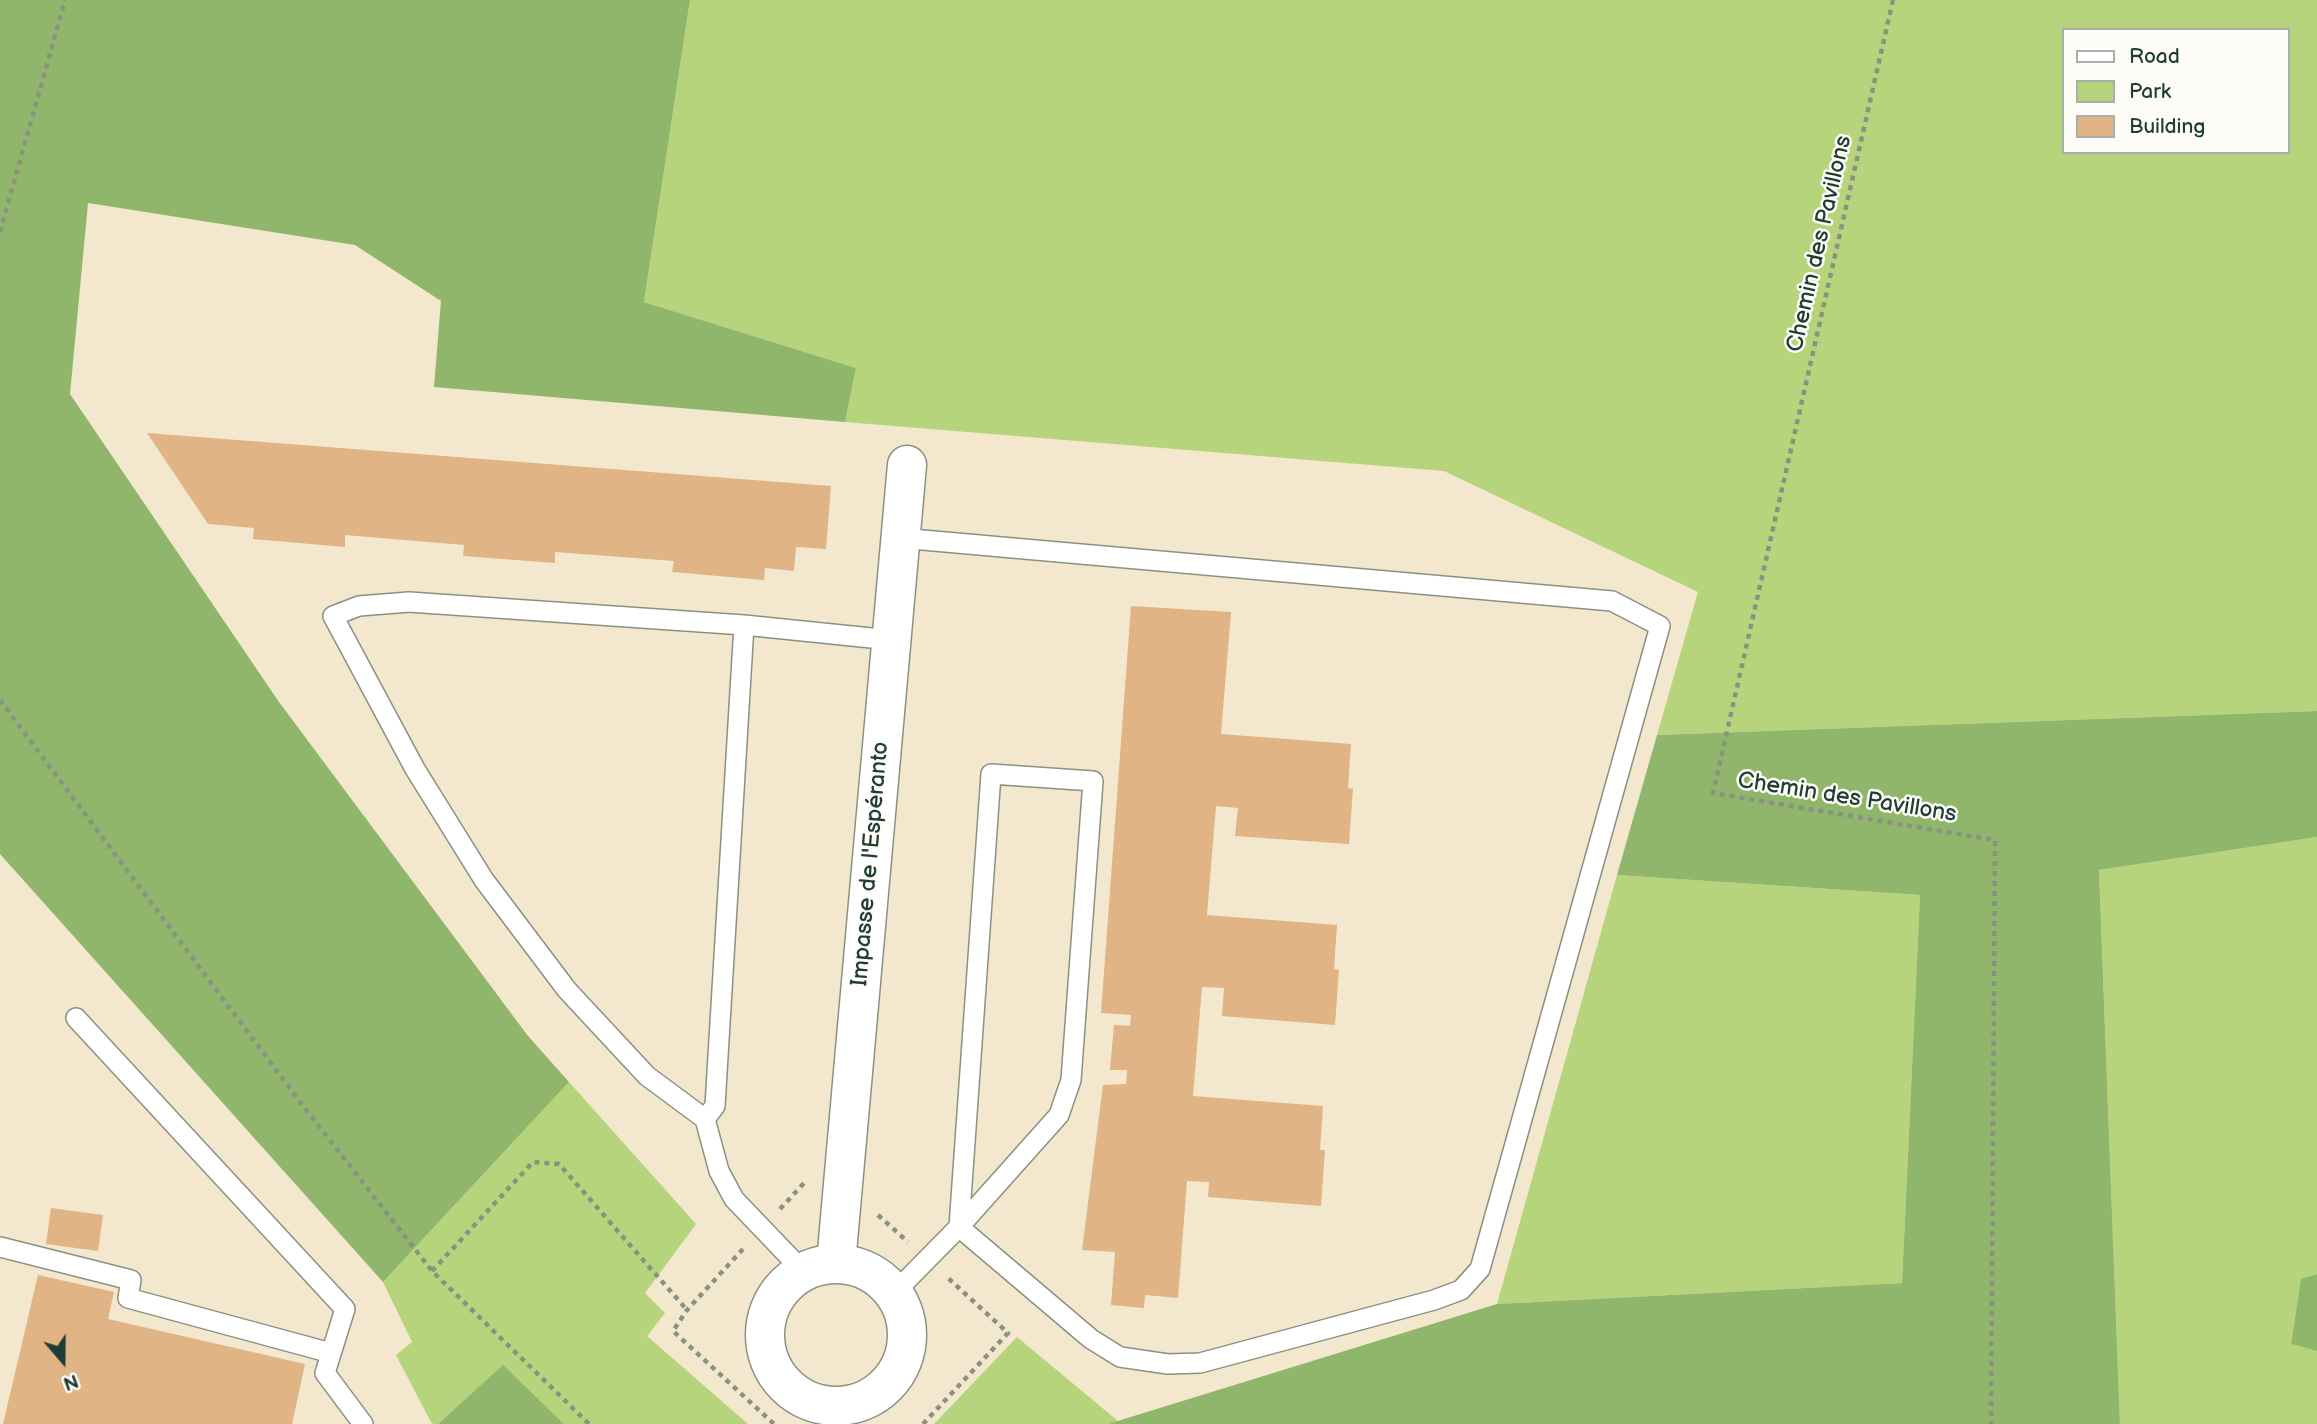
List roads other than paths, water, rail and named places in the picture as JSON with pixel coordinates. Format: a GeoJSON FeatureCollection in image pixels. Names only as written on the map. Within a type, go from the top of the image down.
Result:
{"type":"FeatureCollection","features":[{"type":"Feature","properties":{"kind":"street","name":"Impasse de l'Espéranto"},"geometry":{"type":"LineString","coordinates":[[819,1267],[891,640],[907,465]]}},
{"type":"Feature","properties":{"kind":"street"},"geometry":{"type":"LineString","coordinates":[[858,1266],[878,1276],[894,1293],[904,1313],[908,1335],[904,1358],[893,1377],[877,1393],[834,1415],[789,1389],[773,1370],[765,1346],[765,1321],[773,1298],[790,1280],[819,1267],[858,1266]]}},
{"type":"Feature","properties":{"kind":"lane"},"geometry":{"type":"LineString","coordinates":[[900,538],[1612,601],[1660,626],[1480,1269],[1461,1290],[1434,1300],[1200,1363],[1168,1364],[1120,1357],[1091,1339],[959,1227]]}},
{"type":"Feature","properties":{"kind":"lane"},"geometry":{"type":"LineString","coordinates":[[819,1267],[734,1199],[719,1171],[705,1119],[647,1076],[567,990],[484,880],[415,769],[333,616],[359,606],[409,602],[744,625],[891,640]]}},
{"type":"Feature","properties":{"kind":"lane"},"geometry":{"type":"LineString","coordinates":[[705,1119],[715,1106],[744,625]]}},
{"type":"Feature","properties":{"kind":"lane"},"geometry":{"type":"LineString","coordinates":[[894,1293],[959,1227],[1059,1115],[1071,1080],[1093,781],[991,774],[959,1227]]}},
{"type":"Feature","properties":{"kind":"lane"},"geometry":{"type":"LineString","coordinates":[[76,1018],[345,1310],[325,1373],[363,1424]]}},
{"type":"Feature","properties":{"kind":"lane"},"geometry":{"type":"LineString","coordinates":[[0,1247],[131,1280],[128,1298],[331,1353]]}}]}
